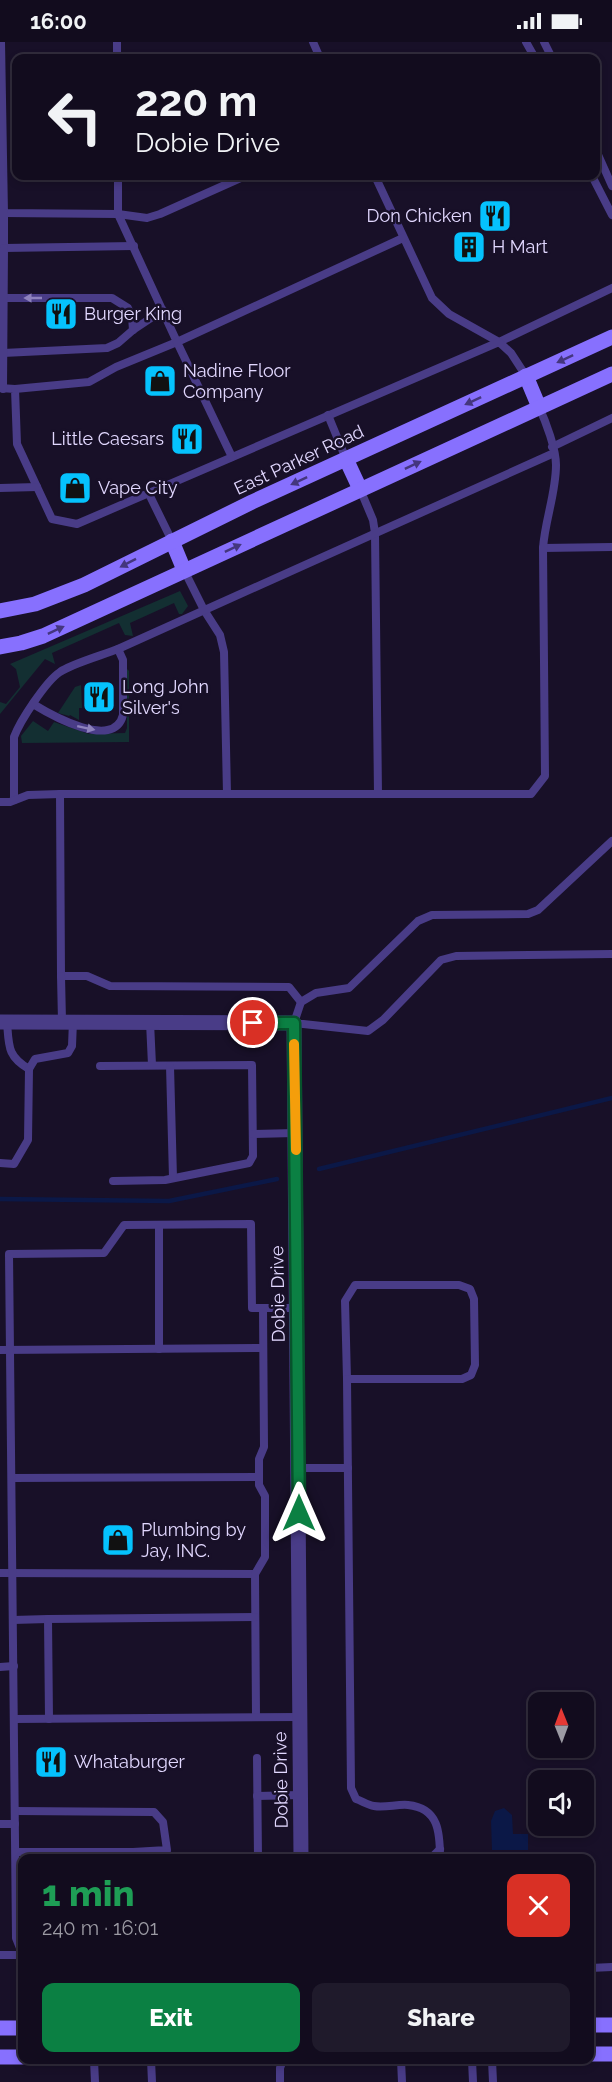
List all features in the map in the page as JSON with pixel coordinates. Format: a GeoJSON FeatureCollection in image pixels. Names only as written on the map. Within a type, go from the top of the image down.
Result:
{"type":"FeatureCollection","features":[{"type":"Feature","properties":{"kind":"main road","name":"East Parker Road"},"geometry":{"type":"LineString","coordinates":[[0,611],[35,604],[84,585],[346,459],[612,337]]}},
{"type":"Feature","properties":{"kind":"main road"},"geometry":{"type":"LineString","coordinates":[[0,647],[43,636],[612,374]]}},
{"type":"Feature","properties":{"kind":"main road"},"geometry":{"type":"LineString","coordinates":[[526,376],[539,407]]}},
{"type":"Feature","properties":{"kind":"main road"},"geometry":{"type":"LineString","coordinates":[[346,459],[360,489]]}},
{"type":"Feature","properties":{"kind":"main road"},"geometry":{"type":"LineString","coordinates":[[172,541],[184,570]]}},
{"type":"Feature","properties":{"kind":"main road"},"geometry":{"type":"LineString","coordinates":[[594,2025],[612,2025]]}},
{"type":"Feature","properties":{"kind":"main road"},"geometry":{"type":"LineString","coordinates":[[0,2028],[18,2028]]}},
{"type":"Feature","properties":{"kind":"main road"},"geometry":{"type":"LineString","coordinates":[[594,2054],[612,2054]]}},
{"type":"Feature","properties":{"kind":"main road"},"geometry":{"type":"LineString","coordinates":[[0,2057],[18,2057]]}},
{"type":"Feature","properties":{"kind":"street"},"geometry":{"type":"LineString","coordinates":[[4,1022],[294,1023]]}},
{"type":"Feature","properties":{"kind":"street","name":"Dobie Drive"},"geometry":{"type":"LineString","coordinates":[[294,1023],[301,1854]]}},
{"type":"Feature","properties":{"kind":"lane"},"geometry":{"type":"LineString","coordinates":[[1,42],[4,248],[1,388],[15,389],[89,382],[116,367],[177,342],[403,238]]}},
{"type":"Feature","properties":{"kind":"lane"},"geometry":{"type":"LineString","coordinates":[[600,159],[612,186]]}},
{"type":"Feature","properties":{"kind":"lane"},"geometry":{"type":"LineString","coordinates":[[118,180],[118,214],[232,457]]}},
{"type":"Feature","properties":{"kind":"lane"},"geometry":{"type":"LineString","coordinates":[[2,213],[118,214],[147,218],[236,180]]}},
{"type":"Feature","properties":{"kind":"lane"},"geometry":{"type":"LineString","coordinates":[[377,180],[427,290],[438,305],[448,314],[498,342],[511,353],[526,376]]}},
{"type":"Feature","properties":{"kind":"lane"},"geometry":{"type":"LineString","coordinates":[[594,180],[612,216]]}},
{"type":"Feature","properties":{"kind":"lane"},"geometry":{"type":"LineString","coordinates":[[4,248],[134,246]]}},
{"type":"Feature","properties":{"kind":"lane"},"geometry":{"type":"LineString","coordinates":[[15,389],[17,444],[52,519],[77,524],[498,342],[612,288]]}},
{"type":"Feature","properties":{"kind":"lane"},"geometry":{"type":"LineString","coordinates":[[3,298],[112,298],[129,308],[133,330]]}},
{"type":"Feature","properties":{"kind":"lane"},"geometry":{"type":"LineString","coordinates":[[3,353],[107,348],[118,343],[163,310]]}},
{"type":"Feature","properties":{"kind":"lane"},"geometry":{"type":"LineString","coordinates":[[0,802],[28,795],[60,794],[531,794],[545,776],[543,548],[556,463],[539,407]]}},
{"type":"Feature","properties":{"kind":"lane"},"geometry":{"type":"LineString","coordinates":[[328,415],[346,459]]}},
{"type":"Feature","properties":{"kind":"lane"},"geometry":{"type":"LineString","coordinates":[[14,800],[14,737],[17,728],[33,704],[60,672],[118,649],[375,533],[553,450],[612,418]]}},
{"type":"Feature","properties":{"kind":"lane"},"geometry":{"type":"LineString","coordinates":[[0,488],[37,487]]}},
{"type":"Feature","properties":{"kind":"lane"},"geometry":{"type":"LineString","coordinates":[[360,489],[373,520],[375,533],[378,794]]}},
{"type":"Feature","properties":{"kind":"lane"},"geometry":{"type":"LineString","coordinates":[[148,494],[172,541]]}},
{"type":"Feature","properties":{"kind":"lane"},"geometry":{"type":"LineString","coordinates":[[543,548],[612,547]]}},
{"type":"Feature","properties":{"kind":"lane"},"geometry":{"type":"LineString","coordinates":[[184,570],[204,610],[220,635],[224,652],[227,794]]}},
{"type":"Feature","properties":{"kind":"lane"},"geometry":{"type":"LineString","coordinates":[[33,704],[54,717],[78,726],[93,730],[116,728],[121,723],[123,715],[123,660],[118,649]]}},
{"type":"Feature","properties":{"kind":"lane"},"geometry":{"type":"LineString","coordinates":[[0,1162],[14,1164],[28,1140],[29,1069],[35,1059],[68,1053],[72,1046],[61,976],[60,794]]}},
{"type":"Feature","properties":{"kind":"lane"},"geometry":{"type":"LineString","coordinates":[[612,841],[538,910],[528,915],[432,915],[418,921],[349,988],[316,993],[301,1002],[294,1023],[368,1031],[383,1020],[441,960],[456,956],[612,954]]}},
{"type":"Feature","properties":{"kind":"lane"},"geometry":{"type":"LineString","coordinates":[[61,976],[87,976],[110,986],[289,987],[301,1002]]}},
{"type":"Feature","properties":{"kind":"lane"},"geometry":{"type":"LineString","coordinates":[[4,1022],[9,1049],[17,1062],[29,1069]]}},
{"type":"Feature","properties":{"kind":"lane"},"geometry":{"type":"LineString","coordinates":[[150,1022],[152,1065]]}},
{"type":"Feature","properties":{"kind":"lane"},"geometry":{"type":"LineString","coordinates":[[100,1066],[252,1065],[253,1155],[249,1163],[173,1178],[112,1181]]}},
{"type":"Feature","properties":{"kind":"lane"},"geometry":{"type":"LineString","coordinates":[[170,1066],[173,1178]]}},
{"type":"Feature","properties":{"kind":"lane"},"geometry":{"type":"LineString","coordinates":[[253,1134],[296,1133]]}},
{"type":"Feature","properties":{"kind":"lane"},"geometry":{"type":"LineString","coordinates":[[0,1250],[9,1254],[104,1253],[124,1225],[251,1224],[252,1308],[298,1308]]}},
{"type":"Feature","properties":{"kind":"lane"},"geometry":{"type":"LineString","coordinates":[[159,1225],[159,1349]]}},
{"type":"Feature","properties":{"kind":"lane"},"geometry":{"type":"LineString","coordinates":[[9,1254],[16,1938],[18,1943]]}},
{"type":"Feature","properties":{"kind":"lane"},"geometry":{"type":"LineString","coordinates":[[347,1379],[462,1379],[471,1375],[475,1365],[474,1299],[470,1289],[459,1285],[355,1285],[345,1301],[351,1788],[356,1799],[375,1806],[407,1805],[423,1808],[433,1818],[440,1833],[440,1854]]}},
{"type":"Feature","properties":{"kind":"lane"},"geometry":{"type":"LineString","coordinates":[[256,1717],[255,1574],[266,1557],[265,1496],[259,1485],[259,1459],[264,1447],[263,1308]]}},
{"type":"Feature","properties":{"kind":"lane"},"geometry":{"type":"LineString","coordinates":[[0,1350],[263,1348]]}},
{"type":"Feature","properties":{"kind":"lane"},"geometry":{"type":"LineString","coordinates":[[298,1468],[348,1468]]}},
{"type":"Feature","properties":{"kind":"lane"},"geometry":{"type":"LineString","coordinates":[[12,1478],[259,1477]]}},
{"type":"Feature","properties":{"kind":"lane"},"geometry":{"type":"LineString","coordinates":[[0,1573],[255,1574]]}},
{"type":"Feature","properties":{"kind":"lane"},"geometry":{"type":"LineString","coordinates":[[13,1620],[255,1617]]}},
{"type":"Feature","properties":{"kind":"lane"},"geometry":{"type":"LineString","coordinates":[[48,1619],[49,1719]]}},
{"type":"Feature","properties":{"kind":"lane"},"geometry":{"type":"LineString","coordinates":[[0,1666],[14,1666]]}},
{"type":"Feature","properties":{"kind":"lane"},"geometry":{"type":"LineString","coordinates":[[14,1719],[300,1717]]}},
{"type":"Feature","properties":{"kind":"lane"},"geometry":{"type":"LineString","coordinates":[[257,1758],[258,1854]]}},
{"type":"Feature","properties":{"kind":"lane"},"geometry":{"type":"LineString","coordinates":[[257,1796],[300,1795]]}},
{"type":"Feature","properties":{"kind":"lane"},"geometry":{"type":"LineString","coordinates":[[15,1811],[154,1812],[163,1822],[167,1854]]}},
{"type":"Feature","properties":{"kind":"lane"},"geometry":{"type":"LineString","coordinates":[[0,1824],[15,1824]]}},
{"type":"Feature","properties":{"kind":"lane"},"geometry":{"type":"LineString","coordinates":[[435,1854],[440,1849]]}},
{"type":"Feature","properties":{"kind":"lane"},"geometry":{"type":"LineString","coordinates":[[16,1852],[94,1854]]}},
{"type":"Feature","properties":{"kind":"lane"},"geometry":{"type":"LineString","coordinates":[[0,1955],[18,1954]]}},
{"type":"Feature","properties":{"kind":"lane"},"geometry":{"type":"LineString","coordinates":[[594,1968],[612,1967]]}},
{"type":"Feature","properties":{"kind":"lane"},"geometry":{"type":"LineString","coordinates":[[94,2064],[95,2082]]}},
{"type":"Feature","properties":{"kind":"lane"},"geometry":{"type":"LineString","coordinates":[[151,2064],[152,2082]]}},
{"type":"Feature","properties":{"kind":"lane"},"geometry":{"type":"LineString","coordinates":[[280,2082],[282,2064]]}},
{"type":"Feature","properties":{"kind":"lane"},"geometry":{"type":"LineString","coordinates":[[401,2064],[402,2082]]}},
{"type":"Feature","properties":{"kind":"lane"},"geometry":{"type":"LineString","coordinates":[[472,2064],[473,2082]]}},
{"type":"Feature","properties":{"kind":"lane"},"geometry":{"type":"LineString","coordinates":[[492,2064],[493,2082]]}},
{"type":"Feature","properties":{"kind":"green space"},"geometry":{"type":"Polygon","coordinates":[[[180,591],[188,606],[182,614],[179,614],[174,603],[130,623],[133,636],[125,635],[119,623],[52,653],[55,664],[45,659],[0,714],[0,702],[6,704],[20,687],[16,669],[10,664],[180,591]]]}},
{"type":"Feature","properties":{"kind":"green space"},"geometry":{"type":"Polygon","coordinates":[[[127,669],[129,671],[129,742],[22,743],[21,736],[33,721],[48,731],[54,722],[89,734],[125,733],[127,728],[127,669]]]}},
{"type":"Feature","properties":{"kind":"green space"},"geometry":{"type":"Polygon","coordinates":[[[81,685],[82,708],[79,708],[79,720],[70,715],[58,713],[75,687],[81,685]]]}},
{"type":"Feature","properties":{"kind":"water"},"geometry":{"type":"Polygon","coordinates":[[[504,1808],[512,1815],[513,1834],[528,1834],[528,1850],[492,1850],[491,1821],[495,1811],[504,1808]]]}},
{"type":"Feature","properties":{"kind":"waterway"},"geometry":{"type":"LineString","coordinates":[[319,1169],[612,1098]]}},
{"type":"Feature","properties":{"kind":"waterway"},"geometry":{"type":"LineString","coordinates":[[0,1199],[169,1201],[277,1179]]}},
{"type":"Feature","properties":{"kind":"slow traffic"},"geometry":{"type":"LineString","coordinates":[[294,1044],[296,1150]]}},
{"type":"Feature","properties":{"kind":"place","name":"Don Chicken"},"geometry":{"type":"Point","coordinates":[495,216]}},
{"type":"Feature","properties":{"kind":"place","name":"H Mart"},"geometry":{"type":"Point","coordinates":[469,247]}},
{"type":"Feature","properties":{"kind":"place","name":"Burger King"},"geometry":{"type":"Point","coordinates":[61,314]}},
{"type":"Feature","properties":{"kind":"place","name":"Nadine Floor Company"},"geometry":{"type":"Point","coordinates":[160,381]}},
{"type":"Feature","properties":{"kind":"place","name":"Little Caesars"},"geometry":{"type":"Point","coordinates":[187,439]}},
{"type":"Feature","properties":{"kind":"place","name":"Vape City"},"geometry":{"type":"Point","coordinates":[75,488]}},
{"type":"Feature","properties":{"kind":"place","name":"Long John Silver's"},"geometry":{"type":"Point","coordinates":[99,697]}},
{"type":"Feature","properties":{"kind":"place","name":"Plumbing by Jay, INC."},"geometry":{"type":"Point","coordinates":[118,1540]}},
{"type":"Feature","properties":{"kind":"place","name":"Whataburger"},"geometry":{"type":"Point","coordinates":[51,1762]}},
{"type":"Feature","properties":{"kind":"route"},"geometry":{"type":"LineString","coordinates":[[253,1023],[294,1023],[299,1513]]}}]}
